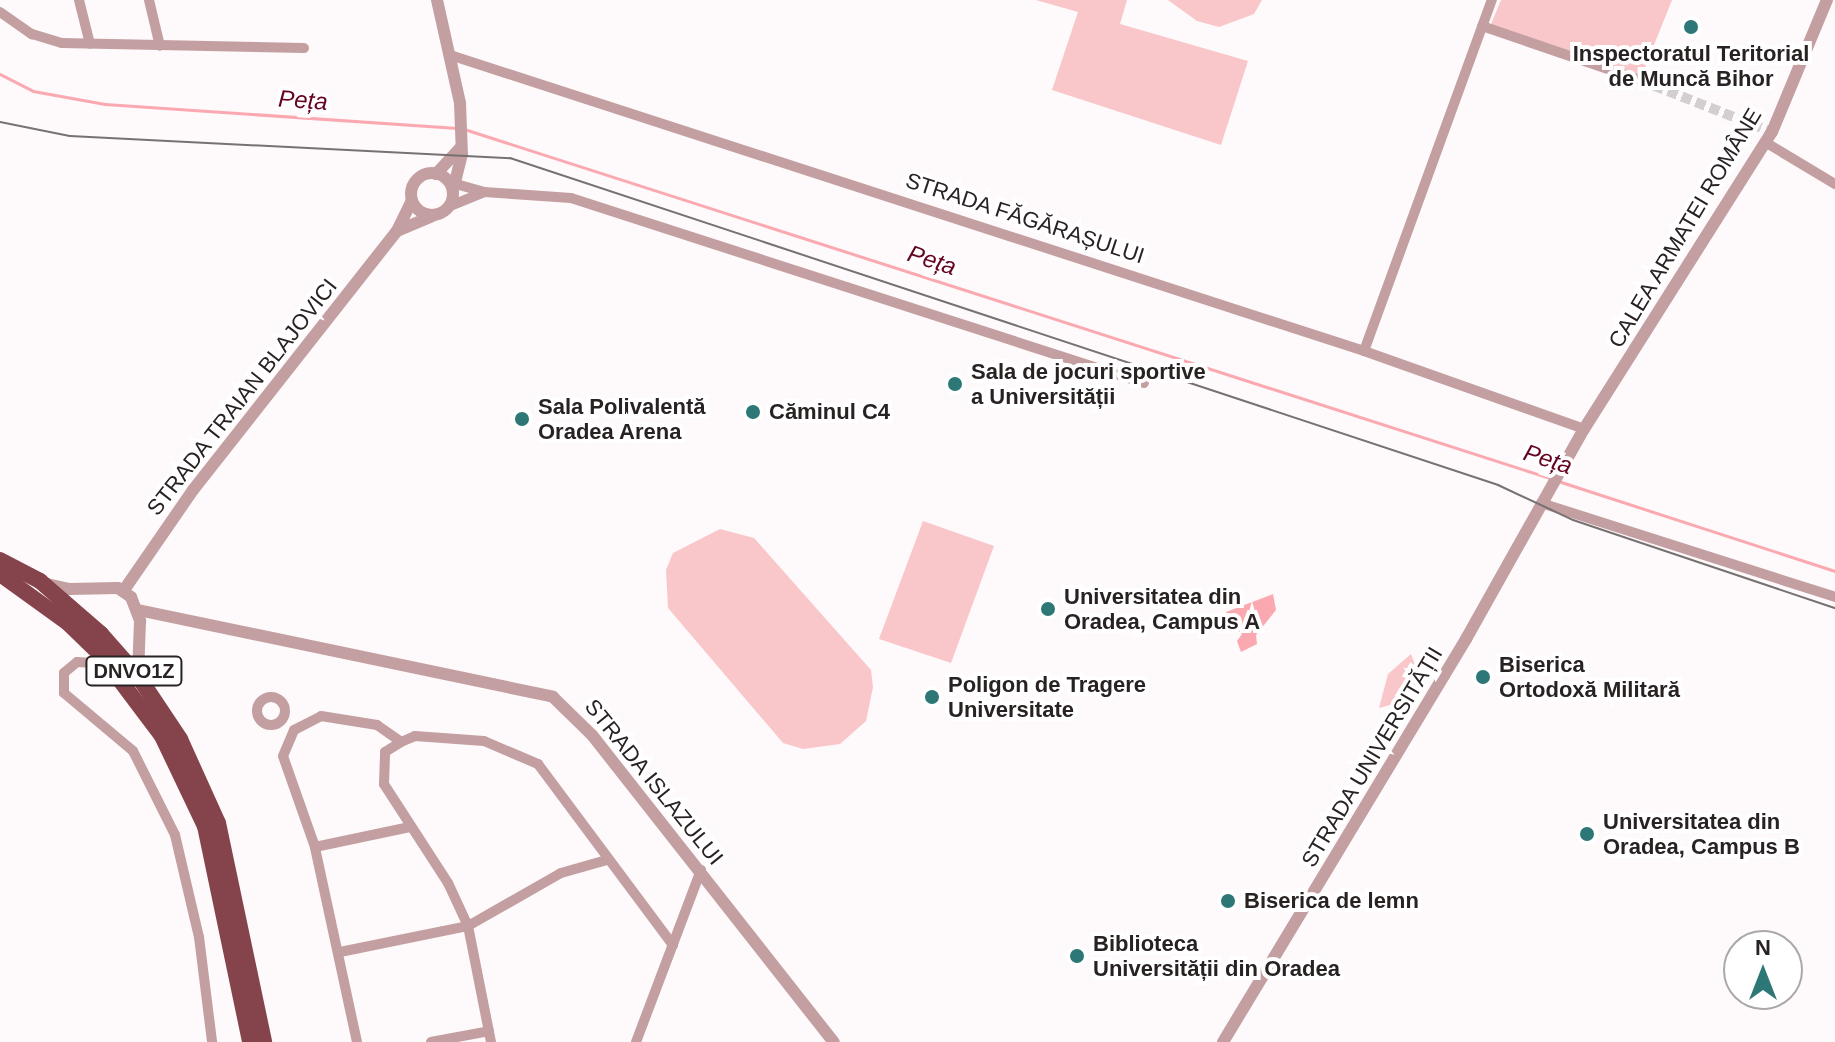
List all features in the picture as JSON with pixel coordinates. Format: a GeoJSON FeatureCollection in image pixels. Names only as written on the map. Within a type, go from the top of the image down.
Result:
{"type":"FeatureCollection","features":[{"type":"Feature","properties":{"kind":"highway","name":"DNVO1Z"},"geometry":{"type":"LineString","coordinates":[[0,560],[40,581],[101,634],[138,676],[180,739],[218,823],[264,1042]]}},
{"type":"Feature","properties":{"kind":"highway","name":"DNVO1Z"},"geometry":{"type":"LineString","coordinates":[[0,574],[68,623],[141,703],[205,826],[250,1042]]}},
{"type":"Feature","properties":{"kind":"street"},"geometry":{"type":"LineString","coordinates":[[79,0],[90,44]]}},
{"type":"Feature","properties":{"kind":"street"},"geometry":{"type":"LineString","coordinates":[[149,0],[160,46]]}},
{"type":"Feature","properties":{"kind":"street"},"geometry":{"type":"LineString","coordinates":[[437,0],[460,103],[460,147],[450,206]]}},
{"type":"Feature","properties":{"kind":"street"},"geometry":{"type":"LineString","coordinates":[[1364,351],[1492,0]]}},
{"type":"Feature","properties":{"kind":"street","name":"CALEA ARMATEI ROMÂNE"},"geometry":{"type":"LineString","coordinates":[[1561,468],[1765,142],[1827,0]]}},
{"type":"Feature","properties":{"kind":"street"},"geometry":{"type":"LineString","coordinates":[[0,12],[40,39],[90,44],[304,48]]}},
{"type":"Feature","properties":{"kind":"street"},"geometry":{"type":"LineString","coordinates":[[1482,26],[1640,80]]}},
{"type":"Feature","properties":{"kind":"street","name":"STRADA FĂGĂRAȘULUI"},"geometry":{"type":"LineString","coordinates":[[450,55],[1364,351],[1584,429]]}},
{"type":"Feature","properties":{"kind":"street"},"geometry":{"type":"LineString","coordinates":[[1765,142],[1835,184]]}},
{"type":"Feature","properties":{"kind":"street"},"geometry":{"type":"LineString","coordinates":[[460,147],[436,174],[419,178],[412,200],[419,211],[432,216],[484,192]]}},
{"type":"Feature","properties":{"kind":"street"},"geometry":{"type":"LineString","coordinates":[[436,174],[452,186],[484,192],[535,191],[571,198],[1144,383]]}},
{"type":"Feature","properties":{"kind":"street","name":"STRADA TRAIAN BLAJOVICI"},"geometry":{"type":"LineString","coordinates":[[124,590],[193,490],[397,231],[412,200]]}},
{"type":"Feature","properties":{"kind":"street","name":"STRADA TRAIAN BLAJOVICI"},"geometry":{"type":"LineString","coordinates":[[397,231],[432,216]]}},
{"type":"Feature","properties":{"kind":"street","name":"STRADA UNIVERSITĂȚII"},"geometry":{"type":"LineString","coordinates":[[1226,1040],[1466,639],[1561,468]]}},
{"type":"Feature","properties":{"kind":"street"},"geometry":{"type":"LineString","coordinates":[[1543,500],[1835,597]]}},
{"type":"Feature","properties":{"kind":"street"},"geometry":{"type":"LineString","coordinates":[[40,581],[69,589],[124,590],[138,610],[138,676]]}},
{"type":"Feature","properties":{"kind":"street","name":"STRADA ISLAZULUI"},"geometry":{"type":"LineString","coordinates":[[138,610],[312,644],[553,697],[572,712],[701,870],[834,1042]]}},
{"type":"Feature","properties":{"kind":"street"},"geometry":{"type":"LineString","coordinates":[[141,703],[87,662],[64,673],[64,693],[133,751],[175,835],[199,937],[212,1042]]}},
{"type":"Feature","properties":{"kind":"street"},"geometry":{"type":"LineString","coordinates":[[357,1042],[315,847],[285,769],[283,756],[294,730],[321,716],[377,725],[401,742]]}},
{"type":"Feature","properties":{"kind":"street"},"geometry":{"type":"LineString","coordinates":[[282,720],[294,730]]}},
{"type":"Feature","properties":{"kind":"street"},"geometry":{"type":"LineString","coordinates":[[431,1042],[490,1036],[468,926],[448,883],[391,799],[382,767],[385,752],[401,742],[425,737],[484,741],[517,751],[538,764],[673,945]]}},
{"type":"Feature","properties":{"kind":"street"},"geometry":{"type":"LineString","coordinates":[[315,847],[410,827]]}},
{"type":"Feature","properties":{"kind":"street"},"geometry":{"type":"LineString","coordinates":[[340,952],[468,926],[561,873],[607,860]]}},
{"type":"Feature","properties":{"kind":"street"},"geometry":{"type":"LineString","coordinates":[[636,1042],[701,870]]}},
{"type":"Feature","properties":{"kind":"shaded area"},"geometry":{"type":"Polygon","coordinates":[[[1036,0],[1127,0],[1120,24],[1248,61],[1221,145],[1052,90],[1078,12],[1036,0]]]}},
{"type":"Feature","properties":{"kind":"shaded area"},"geometry":{"type":"Polygon","coordinates":[[[1168,0],[1262,0],[1254,14],[1219,27],[1197,21],[1168,0]]]}},
{"type":"Feature","properties":{"kind":"shaded area"},"geometry":{"type":"Polygon","coordinates":[[[1501,0],[1672,0],[1640,80],[1489,29],[1501,0]]]}},
{"type":"Feature","properties":{"kind":"shaded area"},"geometry":{"type":"Polygon","coordinates":[[[923,521],[994,546],[951,663],[879,639],[923,521]]]}},
{"type":"Feature","properties":{"kind":"shaded area"},"geometry":{"type":"Polygon","coordinates":[[[720,529],[754,538],[871,670],[873,687],[866,721],[840,744],[803,749],[783,743],[668,608],[666,570],[673,553],[720,529]]]}},
{"type":"Feature","properties":{"kind":"shaded area"},"geometry":{"type":"Polygon","coordinates":[[[1273,594],[1276,610],[1256,635],[1257,644],[1241,652],[1237,641],[1242,634],[1226,622],[1226,612],[1273,594]]]}},
{"type":"Feature","properties":{"kind":"shaded area"},"geometry":{"type":"Polygon","coordinates":[[[1411,654],[1421,680],[1412,699],[1379,708],[1388,674],[1411,654]]]}},
{"type":"Feature","properties":{"kind":"waterway","name":"Peța"},"geometry":{"type":"LineString","coordinates":[[0,74],[33,91],[105,104],[457,128]]}},
{"type":"Feature","properties":{"kind":"waterway","name":"Peța"},"geometry":{"type":"LineString","coordinates":[[464,129],[1550,478]]}},
{"type":"Feature","properties":{"kind":"waterway","name":"Peța"},"geometry":{"type":"LineString","coordinates":[[1561,482],[1835,571]]}},
{"type":"Feature","properties":{"kind":"tunnel"},"geometry":{"type":"LineString","coordinates":[[1640,80],[1772,132]]}},
{"type":"Feature","properties":{"kind":"tram line"},"geometry":{"type":"LineString","coordinates":[[0,122],[70,136],[510,158],[1498,485],[1573,520],[1835,608]]}},
{"type":"Feature","properties":{"kind":"place","name":"Inspectoratul Teritorial de Muncă Bihor"},"geometry":{"type":"Point","coordinates":[1691,27]}},
{"type":"Feature","properties":{"kind":"place","name":"Sala de jocuri sportive a Universității"},"geometry":{"type":"Point","coordinates":[955,384]}},
{"type":"Feature","properties":{"kind":"place","name":"Căminul C4"},"geometry":{"type":"Point","coordinates":[753,412]}},
{"type":"Feature","properties":{"kind":"place","name":"Sala Polivalentă Oradea Arena"},"geometry":{"type":"Point","coordinates":[522,419]}},
{"type":"Feature","properties":{"kind":"place","name":"Universitatea din Oradea, Campus A"},"geometry":{"type":"Point","coordinates":[1048,609]}},
{"type":"Feature","properties":{"kind":"place","name":"Biserica Ortodoxă Militară"},"geometry":{"type":"Point","coordinates":[1483,677]}},
{"type":"Feature","properties":{"kind":"place","name":"Poligon de Tragere Universitate"},"geometry":{"type":"Point","coordinates":[932,697]}},
{"type":"Feature","properties":{"kind":"place","name":"Universitatea din Oradea, Campus B"},"geometry":{"type":"Point","coordinates":[1587,834]}},
{"type":"Feature","properties":{"kind":"place","name":"Biserica de lemn"},"geometry":{"type":"Point","coordinates":[1228,901]}},
{"type":"Feature","properties":{"kind":"place","name":"Biblioteca Universității din Oradea"},"geometry":{"type":"Point","coordinates":[1077,956]}}]}
